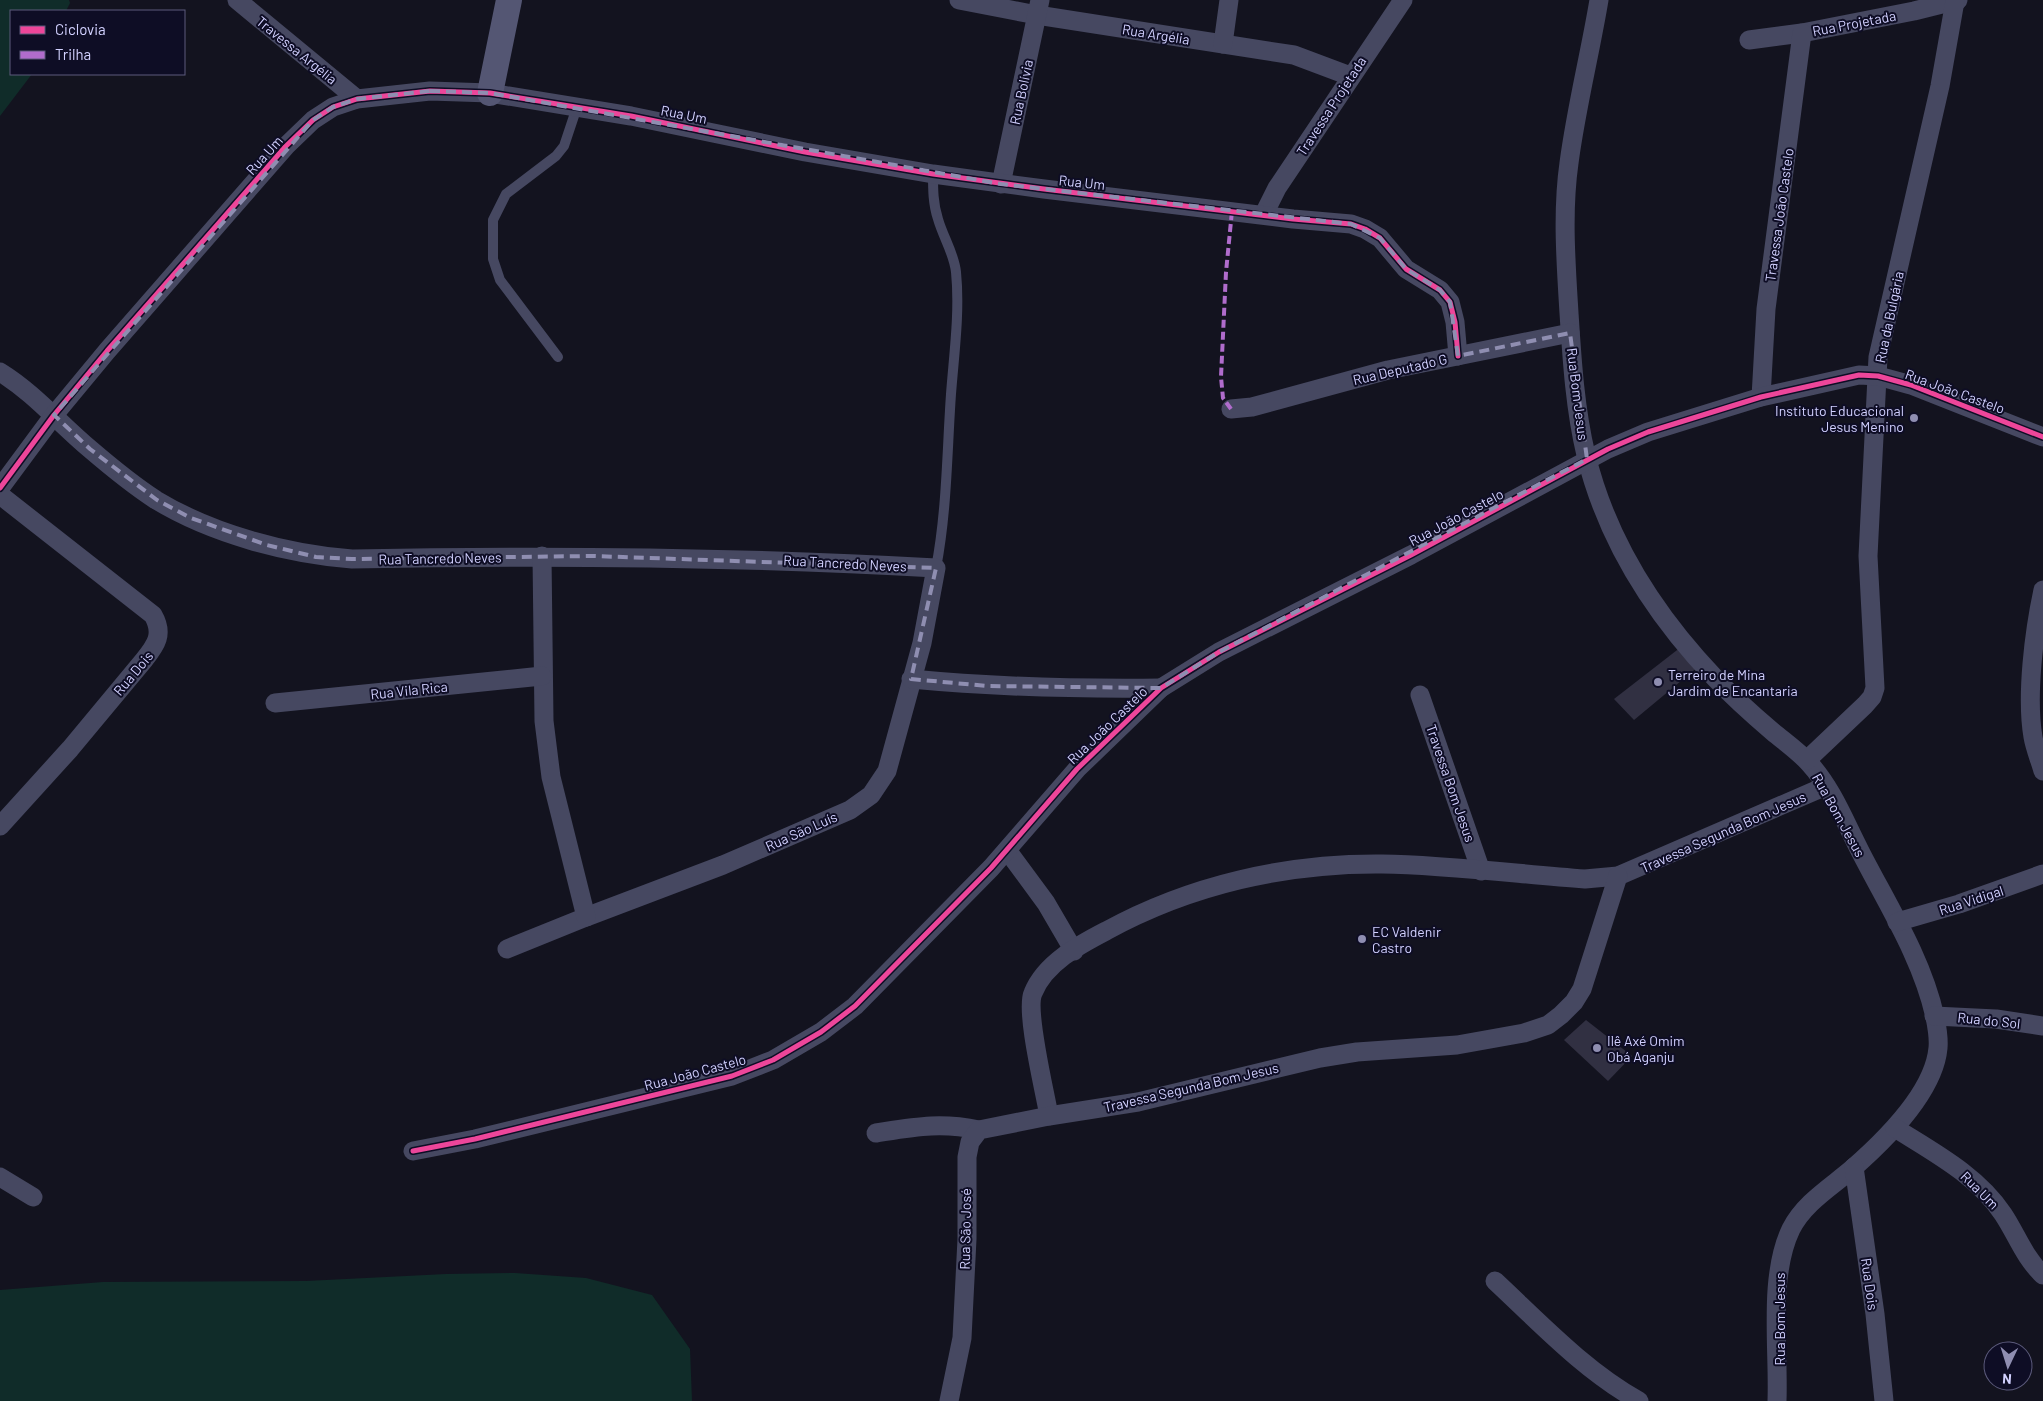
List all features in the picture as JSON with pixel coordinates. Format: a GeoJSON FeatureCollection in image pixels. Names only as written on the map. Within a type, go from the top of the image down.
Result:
{"type":"FeatureCollection","features":[{"type":"Feature","properties":{"kind":"street","name":"Travessa Argélia"},"geometry":{"type":"LineString","coordinates":[[237,0],[356,99]]}},
{"type":"Feature","properties":{"kind":"street"},"geometry":{"type":"LineString","coordinates":[[490,93],[509,0]]}},
{"type":"Feature","properties":{"kind":"street","name":"Rua Argélia"},"geometry":{"type":"LineString","coordinates":[[959,0],[1039,8],[1223,44],[1294,54],[1350,76]]}},
{"type":"Feature","properties":{"kind":"street"},"geometry":{"type":"LineString","coordinates":[[1223,44],[1230,0]]}},
{"type":"Feature","properties":{"kind":"street","name":"Travessa Projetada"},"geometry":{"type":"LineString","coordinates":[[1264,214],[1277,188],[1350,76],[1403,0]]}},
{"type":"Feature","properties":{"kind":"street","name":"Rua Bom Jesus"},"geometry":{"type":"LineString","coordinates":[[1599,0],[1568,166],[1566,210],[1570,333],[1576,388],[1587,459],[1606,519],[1644,591],[1715,678],[1752,714],[1807,760],[1826,786],[1898,922],[1921,973],[1934,1016],[1938,1040],[1935,1061],[1929,1077],[1914,1103],[1895,1128],[1854,1167],[1805,1208],[1793,1224],[1777,1270],[1777,1401]]}},
{"type":"Feature","properties":{"kind":"street","name":"Rua Projetada"},"geometry":{"type":"LineString","coordinates":[[1749,40],[1802,33],[1957,1]]}},
{"type":"Feature","properties":{"kind":"street","name":"Rua da Bulgária"},"geometry":{"type":"LineString","coordinates":[[1807,760],[1865,705],[1872,697],[1875,688],[1868,556],[1878,376],[1882,337],[1924,160],[1957,1]]}},
{"type":"Feature","properties":{"kind":"street","name":"Rua Bolívia"},"geometry":{"type":"LineString","coordinates":[[1001,184],[1039,8]]}},
{"type":"Feature","properties":{"kind":"street","name":"Travessa João Castelo"},"geometry":{"type":"LineString","coordinates":[[1761,397],[1766,310],[1802,33]]}},
{"type":"Feature","properties":{"kind":"street","name":"Rua Um"},"geometry":{"type":"LineString","coordinates":[[0,488],[54,415],[286,146],[313,120],[333,107],[356,99],[430,91],[490,93],[577,107],[694,128],[804,152],[1001,184],[1351,224],[1365,228],[1380,238],[1406,268],[1440,290],[1450,302],[1455,322],[1458,356]]}},
{"type":"Feature","properties":{"kind":"street","name":"Rua Deputado G"},"geometry":{"type":"LineString","coordinates":[[1231,408],[1252,407],[1388,370],[1570,333]]}},
{"type":"Feature","properties":{"kind":"street","name":"Rua Tancredo Neves"},"geometry":{"type":"LineString","coordinates":[[0,372],[54,415],[90,449],[157,500],[191,518],[267,545],[316,556],[352,559],[542,556],[821,561],[936,568]]}},
{"type":"Feature","properties":{"kind":"street","name":"Rua João Castelo"},"geometry":{"type":"LineString","coordinates":[[412,1151],[474,1139],[732,1076],[773,1060],[821,1032],[855,1006],[1007,850],[1077,769],[1161,688],[1219,652],[1411,555],[1587,459],[1648,432],[1761,397],[1859,375],[1878,376],[1956,401],[2043,437]]}},
{"type":"Feature","properties":{"kind":"street","name":"Rua Dois"},"geometry":{"type":"LineString","coordinates":[[0,495],[153,615],[160,632],[156,646],[70,749],[0,826]]}},
{"type":"Feature","properties":{"kind":"street"},"geometry":{"type":"LineString","coordinates":[[542,556],[544,721],[551,777],[586,917]]}},
{"type":"Feature","properties":{"kind":"street","name":"Rua São Luís"},"geometry":{"type":"LineString","coordinates":[[507,950],[586,917],[723,865],[862,803],[880,784],[886,771],[924,633],[936,568]]}},
{"type":"Feature","properties":{"kind":"street"},"geometry":{"type":"LineString","coordinates":[[2043,590],[2039,611],[2031,714],[2033,738],[2043,771]]}},
{"type":"Feature","properties":{"kind":"street","name":"Rua Vila Rica"},"geometry":{"type":"LineString","coordinates":[[275,703],[542,676]]}},
{"type":"Feature","properties":{"kind":"street"},"geometry":{"type":"LineString","coordinates":[[911,680],[997,687],[1076,689],[1161,688]]}},
{"type":"Feature","properties":{"kind":"street","name":"Travessa Bom Jesus"},"geometry":{"type":"LineString","coordinates":[[1420,695],[1481,871]]}},
{"type":"Feature","properties":{"kind":"street","name":"Travessa Segunda Bom Jesus"},"geometry":{"type":"LineString","coordinates":[[1618,876],[1582,989],[1574,1002],[1548,1024],[1524,1033],[1474,1042],[1358,1052],[1320,1058],[1138,1102],[1049,1116],[1032,1023],[1031,999],[1043,976],[1057,962],[1074,951],[1126,920],[1168,901],[1223,884],[1289,870],[1382,864],[1585,879],[1618,876],[1826,786]]}},
{"type":"Feature","properties":{"kind":"street"},"geometry":{"type":"LineString","coordinates":[[1007,850],[1046,903],[1074,951]]}},
{"type":"Feature","properties":{"kind":"street","name":"Rua Vidigal"},"geometry":{"type":"LineString","coordinates":[[1898,922],[1959,904],[2043,874]]}},
{"type":"Feature","properties":{"kind":"street","name":"Rua do Sol"},"geometry":{"type":"LineString","coordinates":[[1934,1016],[1996,1019],[2043,1026]]}},
{"type":"Feature","properties":{"kind":"street"},"geometry":{"type":"LineString","coordinates":[[876,1133],[939,1124],[979,1130],[1049,1116]]}},
{"type":"Feature","properties":{"kind":"street","name":"Rua Um"},"geometry":{"type":"LineString","coordinates":[[1895,1128],[1960,1170],[1984,1190],[2003,1214],[2030,1263],[2043,1275]]}},
{"type":"Feature","properties":{"kind":"street","name":"Rua São José"},"geometry":{"type":"LineString","coordinates":[[949,1401],[962,1338],[968,1150],[973,1136],[979,1130]]}},
{"type":"Feature","properties":{"kind":"street","name":"Rua Dois"},"geometry":{"type":"LineString","coordinates":[[1854,1167],[1875,1314],[1884,1401]]}},
{"type":"Feature","properties":{"kind":"street"},"geometry":{"type":"LineString","coordinates":[[0,1177],[33,1197]]}},
{"type":"Feature","properties":{"kind":"street"},"geometry":{"type":"LineString","coordinates":[[1495,1281],[1569,1350],[1639,1401]]}},
{"type":"Feature","properties":{"kind":"lane"},"geometry":{"type":"LineString","coordinates":[[558,357],[500,280],[493,259],[493,220],[506,194],[556,156],[564,146],[577,107]]}},
{"type":"Feature","properties":{"kind":"lane"},"geometry":{"type":"LineString","coordinates":[[933,174],[933,191],[938,219],[949,244],[956,271],[956,315],[941,542],[936,568]]}},
{"type":"Feature","properties":{"kind":"highlighted area"},"geometry":{"type":"Polygon","coordinates":[[[430,91],[490,93],[1001,184],[1351,224],[1380,238],[1406,269],[1440,290],[1450,302],[1458,356],[1570,333],[1587,459],[1219,652],[1161,688],[987,686],[911,679],[936,568],[593,556],[352,559],[316,557],[267,545],[191,518],[157,500],[90,449],[54,415],[313,120],[333,107],[357,99],[430,91]]]}},
{"type":"Feature","properties":{"kind":"green space"},"geometry":{"type":"Polygon","coordinates":[[[0,0],[69,0],[70,3],[66,10],[10,10],[10,75],[31,75],[0,116],[0,0]]]}},
{"type":"Feature","properties":{"kind":"green space"},"geometry":{"type":"Polygon","coordinates":[[[515,1273],[586,1278],[652,1295],[690,1349],[692,1401],[0,1401],[0,1290],[103,1282],[306,1281],[446,1274],[515,1273]]]}},
{"type":"Feature","properties":{"kind":"building","name":"Terreiro de Mina Jardim de Encantaria"},"geometry":{"type":"Polygon","coordinates":[[[1681,647],[1699,666],[1634,720],[1614,699],[1681,647]]]}},
{"type":"Feature","properties":{"kind":"building","name":"Ilê Axé Omim Obá Aganju"},"geometry":{"type":"Polygon","coordinates":[[[1586,1020],[1632,1056],[1608,1081],[1564,1040],[1586,1020]]]}},
{"type":"Feature","properties":{"kind":"marked path"},"geometry":{"type":"LineString","coordinates":[[1231,409],[1223,398],[1221,377],[1226,272],[1232,211]]}},
{"type":"Feature","properties":{"kind":"cycle path"},"geometry":{"type":"LineString","coordinates":[[0,488],[54,415],[107,351],[286,146],[313,120],[333,107],[357,99],[430,91],[490,93],[631,116],[805,152],[933,174],[1293,219],[1351,224],[1365,229],[1380,238],[1406,269],[1440,290],[1450,302],[1455,322],[1458,356]]}},
{"type":"Feature","properties":{"kind":"cycle path"},"geometry":{"type":"LineString","coordinates":[[413,1151],[475,1139],[732,1076],[773,1060],[821,1032],[855,1006],[991,868],[1077,769],[1161,688],[1219,652],[1411,555],[1608,449],[1648,432],[1761,397],[1859,375],[1878,376],[1911,385],[2043,437]]}},
{"type":"Feature","properties":{"kind":"place","name":"Instituto Educacional Jesus Menino"},"geometry":{"type":"Point","coordinates":[1914,418]}},
{"type":"Feature","properties":{"kind":"place","name":"Terreiro de Mina Jardim de Encantaria"},"geometry":{"type":"Point","coordinates":[1658,682]}},
{"type":"Feature","properties":{"kind":"place","name":"EC Valdenir Castro"},"geometry":{"type":"Point","coordinates":[1362,939]}},
{"type":"Feature","properties":{"kind":"place","name":"Ilê Axé Omim Obá Aganju"},"geometry":{"type":"Point","coordinates":[1597,1048]}}]}
